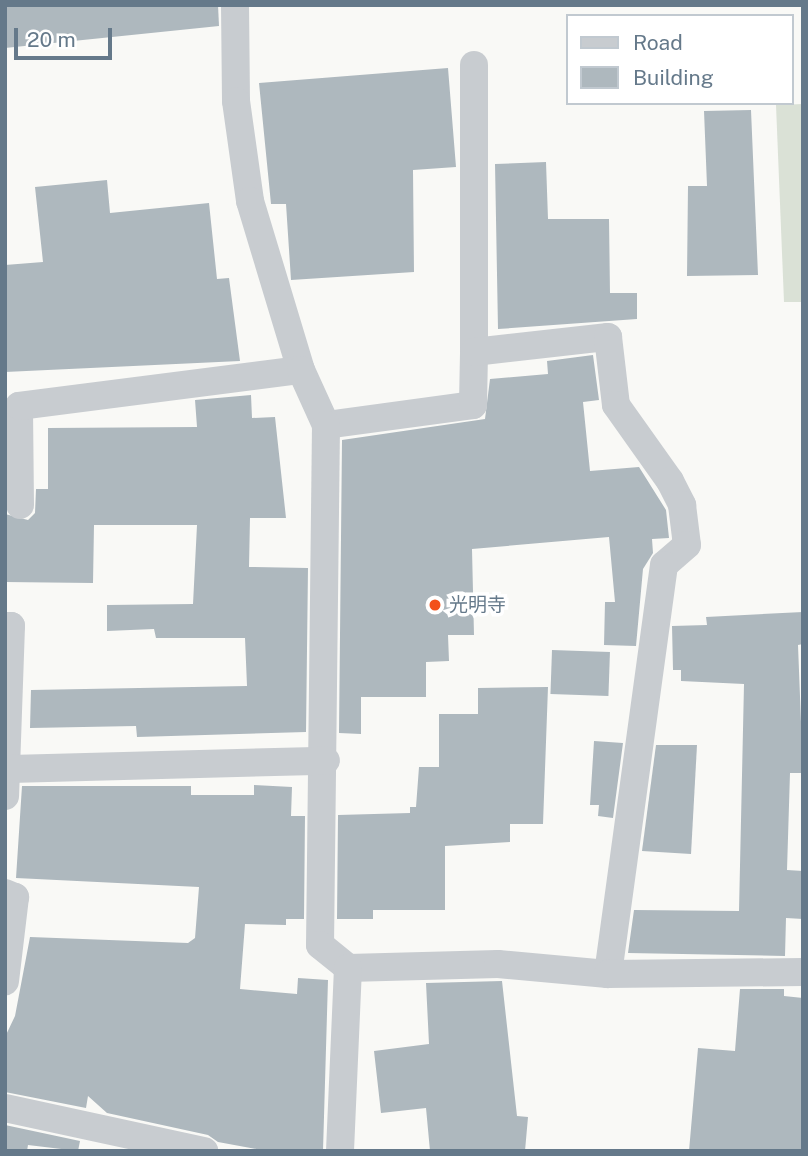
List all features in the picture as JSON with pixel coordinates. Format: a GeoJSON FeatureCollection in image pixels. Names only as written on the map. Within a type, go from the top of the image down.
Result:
{"type":"FeatureCollection","features":[{"type":"Feature","properties":{"kind":"street"},"geometry":{"type":"LineString","coordinates":[[235,5],[236,101],[250,201],[301,370],[326,425],[326,761],[320,945],[348,968],[498,964],[608,974],[803,972]]}},
{"type":"Feature","properties":{"kind":"street"},"geometry":{"type":"LineString","coordinates":[[326,425],[473,405],[474,65]]}},
{"type":"Feature","properties":{"kind":"street"},"geometry":{"type":"LineString","coordinates":[[474,352],[608,337],[615,405],[682,505],[687,545],[664,565],[608,974]]}},
{"type":"Feature","properties":{"kind":"street"},"geometry":{"type":"LineString","coordinates":[[20,505],[19,407],[301,370]]}},
{"type":"Feature","properties":{"kind":"street"},"geometry":{"type":"LineString","coordinates":[[5,626],[11,626],[8,782],[326,761]]}},
{"type":"Feature","properties":{"kind":"street"},"geometry":{"type":"LineString","coordinates":[[5,893],[15,897],[5,981]]}},
{"type":"Feature","properties":{"kind":"street"},"geometry":{"type":"LineString","coordinates":[[340,1151],[348,968]]}},
{"type":"Feature","properties":{"kind":"street"},"geometry":{"type":"LineString","coordinates":[[5,1108],[204,1151]]}},
{"type":"Feature","properties":{"kind":"shaded area"},"geometry":{"type":"Polygon","coordinates":[[[803,104],[803,302],[784,302],[776,105],[803,104]]]}},
{"type":"Feature","properties":{"kind":"building"},"geometry":{"type":"Polygon","coordinates":[[[5,5],[218,5],[219,26],[5,48],[5,5]]]}},
{"type":"Feature","properties":{"kind":"building"},"geometry":{"type":"Polygon","coordinates":[[[448,68],[456,167],[413,170],[414,272],[291,280],[286,204],[271,204],[259,83],[448,68]]]}},
{"type":"Feature","properties":{"kind":"building"},"geometry":{"type":"Polygon","coordinates":[[[751,110],[758,275],[687,276],[688,186],[707,186],[704,111],[751,110]]]}},
{"type":"Feature","properties":{"kind":"building"},"geometry":{"type":"Polygon","coordinates":[[[546,162],[548,219],[609,219],[610,293],[637,293],[637,319],[498,329],[495,164],[546,162]]]}},
{"type":"Feature","properties":{"kind":"building"},"geometry":{"type":"Polygon","coordinates":[[[107,180],[110,213],[209,203],[217,279],[229,278],[240,361],[5,372],[5,265],[43,262],[35,187],[107,180]]]}},
{"type":"Feature","properties":{"kind":"building"},"geometry":{"type":"Polygon","coordinates":[[[593,355],[599,400],[583,402],[590,471],[639,467],[666,510],[669,538],[652,539],[653,553],[643,569],[636,646],[604,645],[605,602],[615,602],[609,537],[472,549],[474,635],[448,635],[449,661],[426,662],[426,697],[361,697],[361,734],[339,733],[342,440],[485,419],[490,379],[548,374],[547,361],[593,355]]]}},
{"type":"Feature","properties":{"kind":"building"},"geometry":{"type":"Polygon","coordinates":[[[251,395],[252,418],[275,417],[286,518],[250,518],[249,567],[308,568],[306,732],[137,737],[136,726],[30,728],[31,690],[247,686],[245,638],[156,638],[154,629],[107,631],[107,605],[193,604],[197,525],[94,525],[93,583],[5,582],[5,514],[28,520],[35,513],[36,489],[48,489],[48,428],[197,427],[195,400],[251,395]]]}},
{"type":"Feature","properties":{"kind":"building"},"geometry":{"type":"Polygon","coordinates":[[[803,612],[803,644],[798,645],[803,773],[790,773],[787,870],[803,871],[803,919],[786,918],[785,956],[628,953],[634,910],[739,911],[744,684],[681,681],[681,670],[673,670],[672,626],[707,625],[706,617],[803,612]]]}},
{"type":"Feature","properties":{"kind":"building"},"geometry":{"type":"Polygon","coordinates":[[[552,650],[610,652],[608,696],[550,694],[552,650]]]}},
{"type":"Feature","properties":{"kind":"building"},"geometry":{"type":"Polygon","coordinates":[[[548,687],[543,824],[510,824],[510,842],[445,846],[445,910],[373,910],[373,919],[337,919],[338,815],[410,813],[410,807],[416,807],[419,767],[439,767],[439,714],[478,714],[478,688],[548,687]]]}},
{"type":"Feature","properties":{"kind":"building"},"geometry":{"type":"Polygon","coordinates":[[[594,741],[623,743],[613,818],[598,816],[599,805],[590,805],[594,741]]]}},
{"type":"Feature","properties":{"kind":"building"},"geometry":{"type":"Polygon","coordinates":[[[656,745],[697,745],[691,854],[642,851],[656,745]]]}},
{"type":"Feature","properties":{"kind":"building"},"geometry":{"type":"Polygon","coordinates":[[[254,785],[292,787],[291,816],[305,816],[304,919],[286,919],[286,925],[245,924],[240,989],[297,994],[298,978],[328,980],[323,1151],[267,1151],[218,1142],[208,1135],[107,1113],[88,1096],[86,1108],[5,1092],[5,1037],[15,1016],[30,937],[188,943],[195,938],[199,887],[16,878],[22,786],[191,786],[191,795],[254,795],[254,785]]]}},
{"type":"Feature","properties":{"kind":"building"},"geometry":{"type":"Polygon","coordinates":[[[502,981],[517,1116],[528,1117],[525,1151],[430,1151],[426,1108],[381,1113],[374,1051],[429,1044],[426,983],[502,981]]]}},
{"type":"Feature","properties":{"kind":"building"},"geometry":{"type":"Polygon","coordinates":[[[740,989],[784,989],[784,996],[803,998],[803,1151],[689,1151],[698,1048],[735,1051],[740,989]]]}},
{"type":"Feature","properties":{"kind":"building"},"geometry":{"type":"Polygon","coordinates":[[[5,1125],[80,1141],[78,1151],[28,1145],[27,1151],[5,1151],[5,1125]]]}},
{"type":"Feature","properties":{"kind":"place","name":"光明寺"},"geometry":{"type":"Point","coordinates":[435,605]}}]}
